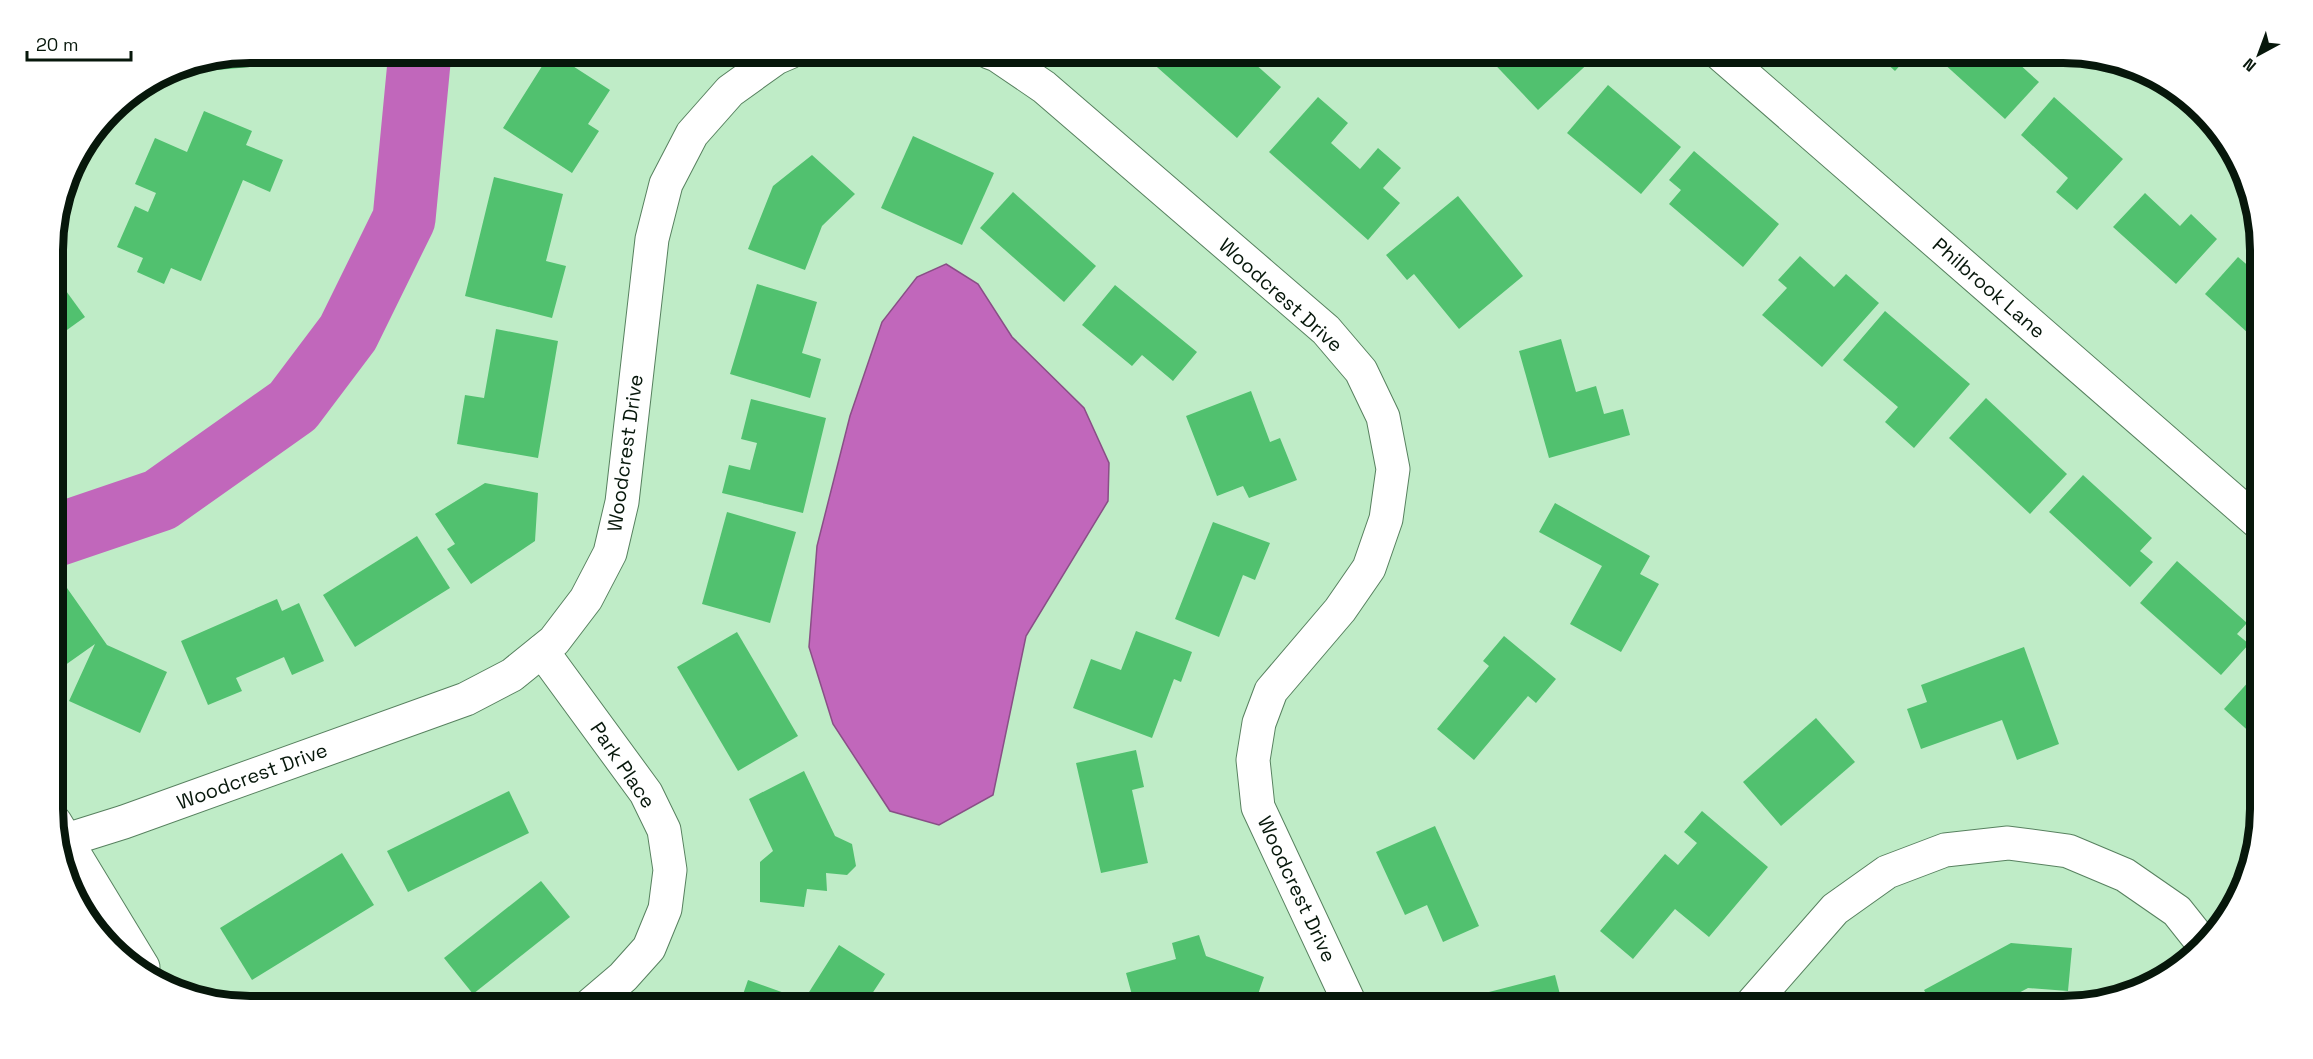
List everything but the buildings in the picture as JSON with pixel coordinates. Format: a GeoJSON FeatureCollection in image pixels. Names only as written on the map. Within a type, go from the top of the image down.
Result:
{"type":"FeatureCollection","features":[{"type":"Feature","properties":{"kind":"street","name":"Woodcrest Drive"},"geometry":{"type":"LineString","coordinates":[[65,833],[135,818],[466,699],[513,675],[554,641],[586,599],[610,553],[622,502],[652,239],[666,184],[692,134],[730,91],[769,63]]}},
{"type":"Feature","properties":{"kind":"street","name":"Woodcrest Drive"},"geometry":{"type":"LineString","coordinates":[[1009,63],[1044,87],[1326,330],[1361,371],[1383,417],[1393,469],[1386,519],[1369,568],[1340,610],[1271,691],[1259,723],[1253,760],[1258,807],[1346,996]]}},
{"type":"Feature","properties":{"kind":"street","name":"Philbrook Lane"},"geometry":{"type":"LineString","coordinates":[[1732,63],[2250,515]]}},
{"type":"Feature","properties":{"kind":"street","name":"Park Place"},"geometry":{"type":"LineString","coordinates":[[542,651],[646,793],[664,830],[670,870],[665,909],[649,948],[623,977],[601,996]]}},
{"type":"Feature","properties":{"kind":"street"},"geometry":{"type":"LineString","coordinates":[[1759,996],[1835,909],[1887,872],[1945,850],[2008,843],[2068,851],[2125,875],[2177,911],[2198,938]]}},
{"type":"Feature","properties":{"kind":"street"},"geometry":{"type":"LineString","coordinates":[[67,847],[135,957]]}},
{"type":"Feature","properties":{"kind":"shaded area"},"geometry":{"type":"Polygon","coordinates":[[[946,264],[978,284],[1012,337],[1084,408],[1109,463],[1108,501],[1026,636],[993,795],[939,825],[890,811],[833,724],[809,647],[817,546],[850,416],[882,322],[917,277],[946,264]]]}},
{"type":"Feature","properties":{"kind":"waterway"},"geometry":{"type":"LineString","coordinates":[[63,533],[160,500],[293,406],[348,333],[404,219],[419,63]]}}]}
